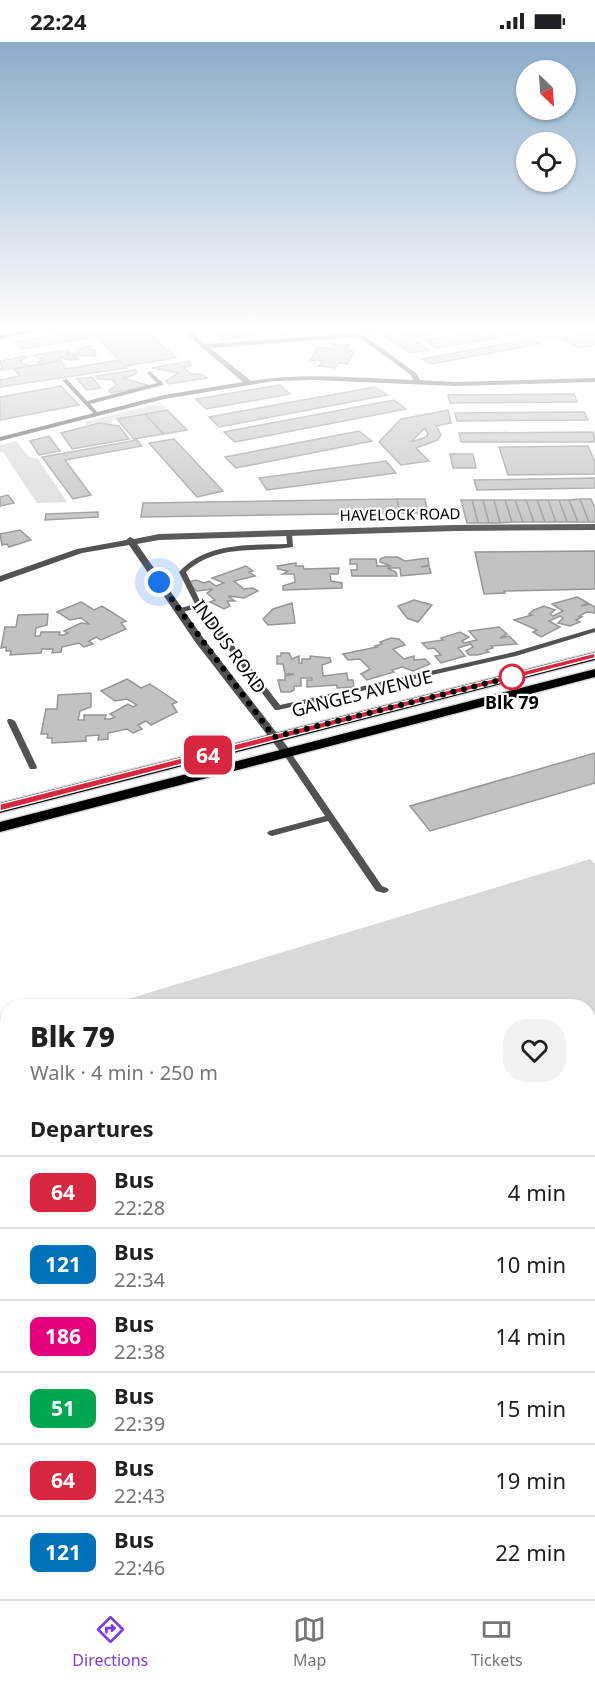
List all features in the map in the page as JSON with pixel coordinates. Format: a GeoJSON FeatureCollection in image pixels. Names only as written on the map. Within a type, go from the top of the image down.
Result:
{"type":"FeatureCollection","features":[{"type":"Feature","properties":{"kind":"main road","name":"GANGES AVENUE"},"geometry":{"type":"LineString","coordinates":[[0,808],[595,656]]}},
{"type":"Feature","properties":{"kind":"main road"},"geometry":{"type":"LineString","coordinates":[[0,827],[595,673]]}},
{"type":"Feature","properties":{"kind":"street"},"geometry":{"type":"LineString","coordinates":[[0,439],[149,401]]}},
{"type":"Feature","properties":{"kind":"street","name":"HAVELOCK ROAD"},"geometry":{"type":"LineString","coordinates":[[0,579],[80,551],[132,543],[289,533],[595,527]]}},
{"type":"Feature","properties":{"kind":"street","name":"HAVELOCK ROAD"},"geometry":{"type":"LineString","coordinates":[[0,588],[63,564],[132,543]]}},
{"type":"Feature","properties":{"kind":"street","name":"INDUS ROAD"},"geometry":{"type":"LineString","coordinates":[[132,543],[286,752]]}},
{"type":"Feature","properties":{"kind":"lane"},"geometry":{"type":"LineString","coordinates":[[84,401],[96,414]]}},
{"type":"Feature","properties":{"kind":"lane"},"geometry":{"type":"LineString","coordinates":[[86,403],[95,401]]}},
{"type":"Feature","properties":{"kind":"lane"},"geometry":{"type":"LineString","coordinates":[[289,533],[291,546],[224,550],[191,562],[182,573],[200,605],[275,706],[282,709],[516,654],[595,630]]}},
{"type":"Feature","properties":{"kind":"lane"},"geometry":{"type":"LineString","coordinates":[[180,611],[200,605]]}},
{"type":"Feature","properties":{"kind":"lane"},"geometry":{"type":"LineString","coordinates":[[11,721],[33,767]]}},
{"type":"Feature","properties":{"kind":"lane","name":"INDUS ROAD"},"geometry":{"type":"LineString","coordinates":[[286,752],[379,889],[384,890]]}},
{"type":"Feature","properties":{"kind":"lane"},"geometry":{"type":"LineString","coordinates":[[272,833],[329,818]]}},
{"type":"Feature","properties":{"kind":"shaded area"},"geometry":{"type":"Polygon","coordinates":[[[160,403],[166,409],[115,419],[111,424],[99,422],[87,425],[85,422],[160,403]]]}},
{"type":"Feature","properties":{"kind":"shaded area"},"geometry":{"type":"Polygon","coordinates":[[[16,441],[29,457],[38,459],[67,502],[37,503],[3,452],[0,452],[0,445],[16,441]]]}},
{"type":"Feature","properties":{"kind":"shaded area"},"geometry":{"type":"Polygon","coordinates":[[[590,859],[595,864],[595,999],[128,999],[590,859]]]}},
{"type":"Feature","properties":{"kind":"building"},"geometry":{"type":"Polygon","coordinates":[[[0,401],[75,401],[79,405],[0,420],[0,401]]]}},
{"type":"Feature","properties":{"kind":"building"},"geometry":{"type":"Polygon","coordinates":[[[198,401],[253,401],[206,409],[198,401]]]}},
{"type":"Feature","properties":{"kind":"building"},"geometry":{"type":"Polygon","coordinates":[[[299,401],[357,401],[219,427],[209,417],[299,401]]]}},
{"type":"Feature","properties":{"kind":"building"},"geometry":{"type":"Polygon","coordinates":[[[390,401],[395,401],[406,409],[235,442],[224,432],[390,401]]]}},
{"type":"Feature","properties":{"kind":"building"},"geometry":{"type":"Polygon","coordinates":[[[449,401],[577,402],[450,403],[449,401]]]}},
{"type":"Feature","properties":{"kind":"building"},"geometry":{"type":"Polygon","coordinates":[[[167,410],[187,430],[164,434],[145,414],[167,410]]]}},
{"type":"Feature","properties":{"kind":"building"},"geometry":{"type":"Polygon","coordinates":[[[448,410],[451,423],[436,426],[441,435],[438,440],[416,448],[429,461],[401,465],[379,442],[401,419],[448,410]],[[425,428],[411,442],[426,437],[428,434],[425,428]]]}},
{"type":"Feature","properties":{"kind":"building"},"geometry":{"type":"Polygon","coordinates":[[[584,412],[588,420],[457,421],[455,413],[584,412]]]}},
{"type":"Feature","properties":{"kind":"building"},"geometry":{"type":"Polygon","coordinates":[[[145,414],[163,434],[134,439],[117,419],[145,414]]]}},
{"type":"Feature","properties":{"kind":"building"},"geometry":{"type":"Polygon","coordinates":[[[99,423],[119,426],[129,439],[72,449],[61,433],[99,423]]]}},
{"type":"Feature","properties":{"kind":"building"},"geometry":{"type":"Polygon","coordinates":[[[359,431],[372,441],[236,468],[225,457],[359,431]]]}},
{"type":"Feature","properties":{"kind":"building"},"geometry":{"type":"Polygon","coordinates":[[[593,432],[595,442],[461,442],[459,433],[593,432]]]}},
{"type":"Feature","properties":{"kind":"building"},"geometry":{"type":"Polygon","coordinates":[[[49,436],[60,451],[39,455],[30,441],[49,436]]]}},
{"type":"Feature","properties":{"kind":"building"},"geometry":{"type":"Polygon","coordinates":[[[174,439],[223,491],[197,497],[149,443],[174,439]]]}},
{"type":"Feature","properties":{"kind":"building"},"geometry":{"type":"Polygon","coordinates":[[[137,440],[142,446],[65,460],[91,495],[73,499],[42,457],[137,440]]]}},
{"type":"Feature","properties":{"kind":"building"},"geometry":{"type":"Polygon","coordinates":[[[588,446],[595,462],[595,474],[508,475],[499,447],[588,446]]]}},
{"type":"Feature","properties":{"kind":"building"},"geometry":{"type":"Polygon","coordinates":[[[450,454],[473,454],[476,468],[453,468],[450,454]]]}},
{"type":"Feature","properties":{"kind":"building"},"geometry":{"type":"Polygon","coordinates":[[[386,461],[396,473],[267,490],[259,478],[386,461]]]}},
{"type":"Feature","properties":{"kind":"building"},"geometry":{"type":"Polygon","coordinates":[[[595,478],[595,488],[477,490],[474,480],[595,478]]]}},
{"type":"Feature","properties":{"kind":"building"},"geometry":{"type":"Polygon","coordinates":[[[8,495],[14,503],[0,506],[0,497],[8,495]]]}},
{"type":"Feature","properties":{"kind":"building"},"geometry":{"type":"Polygon","coordinates":[[[397,499],[400,513],[141,517],[143,503],[397,499]]]}},
{"type":"Feature","properties":{"kind":"building"},"geometry":{"type":"Polygon","coordinates":[[[397,499],[425,499],[428,513],[400,513],[397,499]]]}},
{"type":"Feature","properties":{"kind":"building"},"geometry":{"type":"Polygon","coordinates":[[[580,499],[589,522],[578,522],[569,500],[580,499]]]}},
{"type":"Feature","properties":{"kind":"building"},"geometry":{"type":"Polygon","coordinates":[[[580,499],[591,499],[595,508],[595,522],[589,522],[580,499]]]}},
{"type":"Feature","properties":{"kind":"building"},"geometry":{"type":"Polygon","coordinates":[[[461,500],[472,500],[478,523],[467,523],[461,500]]]}},
{"type":"Feature","properties":{"kind":"building"},"geometry":{"type":"Polygon","coordinates":[[[472,500],[483,500],[489,523],[478,523],[472,500]]]}},
{"type":"Feature","properties":{"kind":"building"},"geometry":{"type":"Polygon","coordinates":[[[483,500],[494,500],[500,523],[489,523],[483,500]]]}},
{"type":"Feature","properties":{"kind":"building"},"geometry":{"type":"Polygon","coordinates":[[[494,500],[505,500],[512,522],[500,523],[494,500]]]}},
{"type":"Feature","properties":{"kind":"building"},"geometry":{"type":"Polygon","coordinates":[[[505,500],[515,500],[523,522],[512,522],[505,500]]]}},
{"type":"Feature","properties":{"kind":"building"},"geometry":{"type":"Polygon","coordinates":[[[515,500],[526,500],[534,522],[523,522],[515,500]]]}},
{"type":"Feature","properties":{"kind":"building"},"geometry":{"type":"Polygon","coordinates":[[[526,500],[537,500],[545,522],[534,522],[526,500]]]}},
{"type":"Feature","properties":{"kind":"building"},"geometry":{"type":"Polygon","coordinates":[[[537,500],[548,500],[556,522],[545,522],[537,500]]]}},
{"type":"Feature","properties":{"kind":"building"},"geometry":{"type":"Polygon","coordinates":[[[548,500],[559,500],[567,522],[556,522],[548,500]]]}},
{"type":"Feature","properties":{"kind":"building"},"geometry":{"type":"Polygon","coordinates":[[[559,500],[569,500],[578,522],[567,522],[559,500]]]}},
{"type":"Feature","properties":{"kind":"building"},"geometry":{"type":"Polygon","coordinates":[[[98,512],[98,517],[45,520],[46,514],[98,512]]]}},
{"type":"Feature","properties":{"kind":"building"},"geometry":{"type":"Polygon","coordinates":[[[20,530],[31,540],[9,547],[7,544],[2,545],[0,534],[20,530]]]}},
{"type":"Feature","properties":{"kind":"building"},"geometry":{"type":"Polygon","coordinates":[[[595,551],[595,589],[504,591],[505,593],[484,594],[475,552],[595,551]]]}},
{"type":"Feature","properties":{"kind":"building"},"geometry":{"type":"Polygon","coordinates":[[[397,557],[405,561],[428,558],[429,565],[421,567],[429,566],[431,573],[401,576],[400,568],[387,568],[396,572],[397,576],[352,576],[351,570],[357,570],[357,564],[350,564],[350,559],[376,559],[377,566],[391,566],[380,562],[380,559],[397,557]]]}},
{"type":"Feature","properties":{"kind":"building"},"geometry":{"type":"Polygon","coordinates":[[[296,563],[296,566],[303,566],[304,569],[339,568],[338,574],[330,574],[331,581],[342,583],[342,588],[283,590],[283,586],[295,582],[294,574],[283,574],[288,571],[278,569],[277,566],[296,563]]]}},
{"type":"Feature","properties":{"kind":"building"},"geometry":{"type":"Polygon","coordinates":[[[246,566],[253,571],[249,572],[255,576],[234,581],[244,589],[253,588],[258,591],[244,598],[228,596],[235,601],[227,601],[230,606],[224,609],[210,602],[215,600],[207,593],[213,589],[197,591],[189,582],[209,581],[216,586],[224,583],[212,578],[246,566]]]}},
{"type":"Feature","properties":{"kind":"building"},"geometry":{"type":"Polygon","coordinates":[[[577,597],[588,603],[581,606],[590,604],[595,607],[595,613],[587,612],[579,616],[582,617],[576,620],[580,622],[570,626],[558,623],[563,618],[560,616],[549,621],[560,627],[541,637],[533,632],[537,630],[514,620],[532,615],[529,614],[544,606],[555,610],[550,614],[553,616],[563,611],[552,604],[577,597]]]}},
{"type":"Feature","properties":{"kind":"building"},"geometry":{"type":"Polygon","coordinates":[[[414,600],[432,605],[418,622],[407,618],[398,606],[414,600]]]}},
{"type":"Feature","properties":{"kind":"building"},"geometry":{"type":"Polygon","coordinates":[[[81,602],[94,610],[102,606],[126,621],[121,623],[126,629],[101,640],[96,637],[89,641],[93,644],[84,647],[79,643],[62,647],[61,652],[52,653],[53,649],[42,649],[41,653],[10,655],[11,651],[6,651],[6,647],[1,648],[5,627],[16,627],[18,615],[48,614],[47,625],[36,628],[35,636],[40,636],[41,632],[60,632],[59,635],[64,635],[68,633],[64,631],[81,623],[89,624],[81,618],[70,620],[57,612],[81,602]]]}},
{"type":"Feature","properties":{"kind":"building"},"geometry":{"type":"Polygon","coordinates":[[[292,603],[295,623],[268,625],[263,619],[273,609],[292,603]]]}},
{"type":"Feature","properties":{"kind":"building"},"geometry":{"type":"Polygon","coordinates":[[[499,627],[507,634],[500,638],[509,636],[517,644],[491,646],[493,648],[486,650],[489,652],[469,655],[466,651],[473,647],[471,644],[458,648],[465,656],[441,663],[435,656],[441,655],[434,648],[428,649],[422,643],[443,640],[441,638],[460,632],[469,637],[462,641],[464,643],[477,640],[469,631],[499,627]]]}},
{"type":"Feature","properties":{"kind":"building"},"geometry":{"type":"Polygon","coordinates":[[[391,638],[399,639],[405,645],[393,649],[404,659],[414,656],[414,660],[425,659],[430,664],[413,671],[402,667],[392,670],[394,672],[367,680],[361,674],[370,669],[360,659],[348,660],[343,654],[377,647],[375,646],[382,644],[380,642],[391,638]]]}},
{"type":"Feature","properties":{"kind":"building"},"geometry":{"type":"Polygon","coordinates":[[[281,653],[289,653],[292,659],[299,656],[299,663],[302,663],[302,659],[310,659],[310,656],[330,658],[331,662],[322,665],[323,676],[347,673],[348,680],[353,680],[354,687],[337,688],[337,685],[307,687],[307,680],[312,680],[312,678],[301,678],[301,686],[294,686],[294,690],[290,692],[281,692],[278,680],[285,680],[285,676],[294,674],[285,674],[283,664],[277,664],[277,656],[281,656],[281,653]]]}},
{"type":"Feature","properties":{"kind":"building"},"geometry":{"type":"Polygon","coordinates":[[[127,679],[141,688],[150,684],[177,702],[172,704],[177,712],[151,725],[146,721],[138,725],[142,729],[133,733],[127,729],[108,733],[108,739],[98,740],[99,735],[86,736],[86,741],[52,743],[52,738],[47,738],[48,734],[41,734],[46,709],[57,709],[58,695],[91,693],[91,707],[80,711],[78,720],[84,720],[84,715],[106,715],[105,719],[110,719],[115,717],[110,714],[128,704],[133,707],[137,705],[127,699],[115,701],[101,691],[127,679]]]}},
{"type":"Feature","properties":{"kind":"building"},"geometry":{"type":"Polygon","coordinates":[[[595,753],[595,783],[430,831],[410,806],[595,753]]]}},
{"type":"Feature","properties":{"kind":"bus line","name":"64"},"geometry":{"type":"LineString","coordinates":[[0,808],[595,656]]}},
{"type":"Feature","properties":{"kind":"place","name":"Blk 79"},"geometry":{"type":"Point","coordinates":[512,677]}},
{"type":"Feature","properties":{"kind":"route"},"geometry":{"type":"LineString","coordinates":[[159,582],[274,737],[512,677]]}}]}
